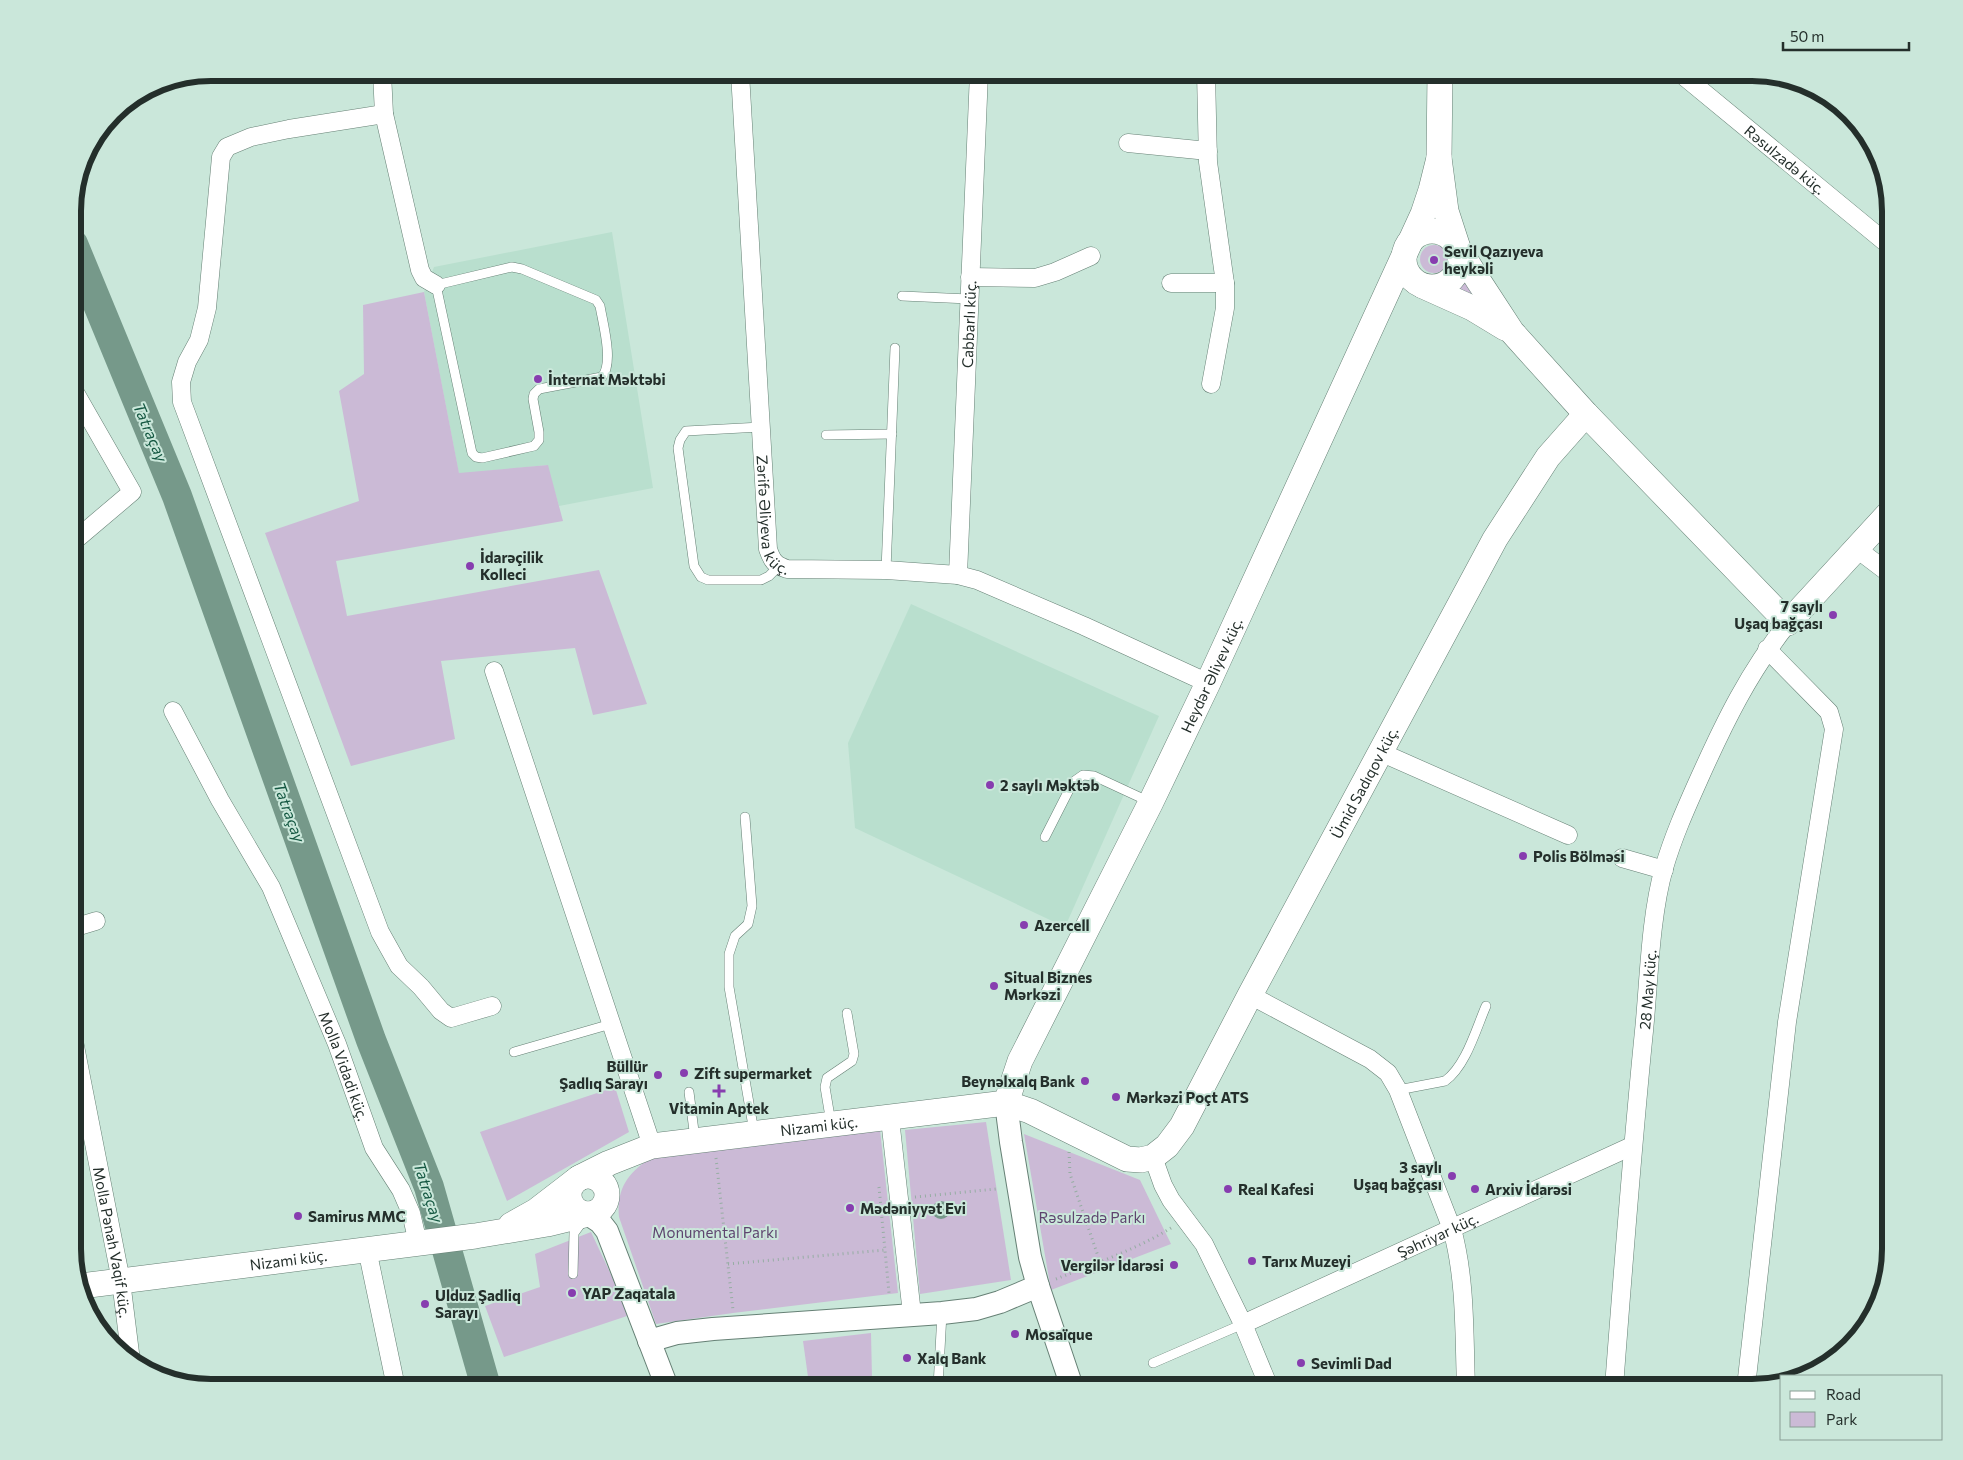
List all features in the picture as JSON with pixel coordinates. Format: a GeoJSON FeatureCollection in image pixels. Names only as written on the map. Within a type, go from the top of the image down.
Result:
{"type":"FeatureCollection","features":[{"type":"Feature","properties":{"kind":"main road"},"geometry":{"type":"LineString","coordinates":[[1423,286],[1439,286],[1453,278],[1460,264],[1458,248],[1446,212],[1439,158],[1440,81]]}},
{"type":"Feature","properties":{"kind":"main road"},"geometry":{"type":"LineString","coordinates":[[1439,158],[1428,200],[1404,254],[1406,270],[1410,277],[1423,286],[1472,308],[1512,332]]}},
{"type":"Feature","properties":{"kind":"main road"},"geometry":{"type":"LineString","coordinates":[[1409,244],[1418,234],[1433,230],[1448,236],[1458,248],[1512,332],[1586,414],[1788,622],[1882,521]]}},
{"type":"Feature","properties":{"kind":"main road","name":"Heydər Əliyev küç."},"geometry":{"type":"LineString","coordinates":[[1006,1104],[1020,1061],[1208,683],[1409,244]]}},
{"type":"Feature","properties":{"kind":"main road","name":"Ümid Sadıqov küç."},"geometry":{"type":"LineString","coordinates":[[1153,1158],[1167,1146],[1182,1126],[1250,995],[1495,539],[1548,457],[1586,414]]}},
{"type":"Feature","properties":{"kind":"main road"},"geometry":{"type":"LineString","coordinates":[[1006,1104],[1030,1111],[1127,1159],[1141,1160],[1153,1158]]}},
{"type":"Feature","properties":{"kind":"main road","name":"Nizami küç."},"geometry":{"type":"LineString","coordinates":[[495,1232],[536,1211],[577,1180],[642,1150],[705,1146],[755,1134],[1006,1104]]}},
{"type":"Feature","properties":{"kind":"main road"},"geometry":{"type":"LineString","coordinates":[[606,1196],[604,1186],[596,1178],[585,1176],[577,1180],[570,1190],[569,1200],[574,1208],[583,1213],[588,1214],[598,1210],[605,1202],[618,1170],[642,1150]]}},
{"type":"Feature","properties":{"kind":"main road","name":"Nizami küç."},"geometry":{"type":"LineString","coordinates":[[87,1285],[418,1243],[547,1224],[588,1214]]}},
{"type":"Feature","properties":{"kind":"street"},"geometry":{"type":"LineString","coordinates":[[382,81],[384,114],[420,270],[424,278],[436,285]]}},
{"type":"Feature","properties":{"kind":"street","name":"Zərifə Əliyeva küç."},"geometry":{"type":"LineString","coordinates":[[741,81],[768,549],[772,560],[779,566],[787,569],[886,570],[958,575],[977,580],[1084,626],[1208,683]]}},
{"type":"Feature","properties":{"kind":"street","name":"Cabbarlı küç."},"geometry":{"type":"LineString","coordinates":[[958,575],[978,81]]}},
{"type":"Feature","properties":{"kind":"street"},"geometry":{"type":"LineString","coordinates":[[1206,81],[1208,151],[1225,283],[1225,308],[1211,384]]}},
{"type":"Feature","properties":{"kind":"street","name":"Rəsulzadə küç."},"geometry":{"type":"LineString","coordinates":[[1691,81],[1882,239]]}},
{"type":"Feature","properties":{"kind":"street"},"geometry":{"type":"LineString","coordinates":[[384,114],[289,129],[251,137],[227,147],[221,157],[206,308],[200,340],[187,362],[181,382],[182,402],[380,932],[399,966],[434,1000],[440,1012],[451,1018],[492,1006]]}},
{"type":"Feature","properties":{"kind":"street"},"geometry":{"type":"LineString","coordinates":[[1128,143],[1208,151]]}},
{"type":"Feature","properties":{"kind":"street"},"geometry":{"type":"LineString","coordinates":[[970,277],[1035,278],[1055,272],[1091,256]]}},
{"type":"Feature","properties":{"kind":"street"},"geometry":{"type":"LineString","coordinates":[[1171,283],[1225,283]]}},
{"type":"Feature","properties":{"kind":"street"},"geometry":{"type":"LineString","coordinates":[[82,415],[132,492],[82,534]]}},
{"type":"Feature","properties":{"kind":"street"},"geometry":{"type":"LineString","coordinates":[[1857,549],[1882,568]]}},
{"type":"Feature","properties":{"kind":"street","name":"28 May küç."},"geometry":{"type":"LineString","coordinates":[[1615,1379],[1632,1146],[1655,920],[1664,870],[1678,826],[1714,744],[1742,688],[1767,649],[1788,622]]}},
{"type":"Feature","properties":{"kind":"street"},"geometry":{"type":"LineString","coordinates":[[1747,1379],[1787,1022],[1834,729],[1829,712],[1767,649]]}},
{"type":"Feature","properties":{"kind":"street"},"geometry":{"type":"LineString","coordinates":[[494,671],[611,1024],[642,1150]]}},
{"type":"Feature","properties":{"kind":"street","name":"Molla Vidadi küç."},"geometry":{"type":"LineString","coordinates":[[173,711],[220,800],[271,887],[337,1044],[374,1148],[401,1190],[411,1213],[418,1243]]}},
{"type":"Feature","properties":{"kind":"street"},"geometry":{"type":"LineString","coordinates":[[1380,752],[1568,836]]}},
{"type":"Feature","properties":{"kind":"street"},"geometry":{"type":"LineString","coordinates":[[1622,858],[1664,870]]}},
{"type":"Feature","properties":{"kind":"street"},"geometry":{"type":"LineString","coordinates":[[82,926],[96,922]]}},
{"type":"Feature","properties":{"kind":"street"},"geometry":{"type":"LineString","coordinates":[[1250,995],[1370,1059],[1388,1073],[1398,1090],[1452,1229],[1458,1250],[1466,1379]]}},
{"type":"Feature","properties":{"kind":"street","name":"Molla Pənah Vaqif küç."},"geometry":{"type":"LineString","coordinates":[[82,1082],[121,1281],[130,1350]]}},
{"type":"Feature","properties":{"kind":"street"},"geometry":{"type":"LineString","coordinates":[[1006,1104],[1007,1122],[1030,1257],[1069,1379]]}},
{"type":"Feature","properties":{"kind":"street"},"geometry":{"type":"LineString","coordinates":[[890,1119],[912,1314]]}},
{"type":"Feature","properties":{"kind":"street","name":"Şəhriyar küç."},"geometry":{"type":"LineString","coordinates":[[1243,1324],[1632,1146]]}},
{"type":"Feature","properties":{"kind":"street"},"geometry":{"type":"LineString","coordinates":[[1153,1158],[1171,1200],[1204,1244],[1243,1324],[1265,1379]]}},
{"type":"Feature","properties":{"kind":"street"},"geometry":{"type":"LineString","coordinates":[[588,1214],[600,1222],[606,1231],[664,1379]]}},
{"type":"Feature","properties":{"kind":"street"},"geometry":{"type":"LineString","coordinates":[[367,1249],[394,1379]]}},
{"type":"Feature","properties":{"kind":"street"},"geometry":{"type":"LineString","coordinates":[[649,1341],[677,1333],[713,1329],[976,1309],[1038,1286]]}},
{"type":"Feature","properties":{"kind":"lane"},"geometry":{"type":"LineString","coordinates":[[512,267],[522,269],[587,295],[596,300],[600,306],[608,361],[607,371],[602,377],[539,389],[534,394],[540,432],[539,440],[534,446],[482,458],[476,457],[472,453],[436,285],[512,267]]}},
{"type":"Feature","properties":{"kind":"lane"},"geometry":{"type":"LineString","coordinates":[[902,296],[969,299]]}},
{"type":"Feature","properties":{"kind":"lane"},"geometry":{"type":"LineString","coordinates":[[886,570],[895,348]]}},
{"type":"Feature","properties":{"kind":"lane"},"geometry":{"type":"LineString","coordinates":[[761,427],[686,431],[680,440],[678,448],[694,566],[701,577],[708,580],[761,580],[769,576],[779,566]]}},
{"type":"Feature","properties":{"kind":"lane"},"geometry":{"type":"LineString","coordinates":[[826,435],[892,434]]}},
{"type":"Feature","properties":{"kind":"lane"},"geometry":{"type":"LineString","coordinates":[[1046,837],[1073,782],[1084,775],[1094,776],[1150,802]]}},
{"type":"Feature","properties":{"kind":"lane"},"geometry":{"type":"LineString","coordinates":[[745,817],[752,906],[748,924],[735,936],[728,954],[729,987],[755,1134]]}},
{"type":"Feature","properties":{"kind":"lane"},"geometry":{"type":"LineString","coordinates":[[1398,1090],[1445,1081],[1451,1077],[1460,1065],[1486,1006]]}},
{"type":"Feature","properties":{"kind":"lane"},"geometry":{"type":"LineString","coordinates":[[832,1126],[826,1087],[827,1078],[852,1061],[854,1054],[847,1013]]}},
{"type":"Feature","properties":{"kind":"lane"},"geometry":{"type":"LineString","coordinates":[[514,1052],[611,1024]]}},
{"type":"Feature","properties":{"kind":"lane"},"geometry":{"type":"LineString","coordinates":[[689,1092],[705,1146]]}},
{"type":"Feature","properties":{"kind":"lane"},"geometry":{"type":"LineString","coordinates":[[573,1274],[574,1233],[588,1214]]}},
{"type":"Feature","properties":{"kind":"lane"},"geometry":{"type":"LineString","coordinates":[[938,1379],[942,1313]]}},
{"type":"Feature","properties":{"kind":"lane"},"geometry":{"type":"LineString","coordinates":[[1153,1364],[1243,1324]]}},
{"type":"Feature","properties":{"kind":"path"},"geometry":{"type":"LineString","coordinates":[[705,1146],[728,1264],[733,1312]]}},
{"type":"Feature","properties":{"kind":"path"},"geometry":{"type":"LineString","coordinates":[[1061,1148],[1069,1152],[1070,1174],[1100,1262]]}},
{"type":"Feature","properties":{"kind":"path"},"geometry":{"type":"LineString","coordinates":[[878,1181],[889,1293]]}},
{"type":"Feature","properties":{"kind":"path"},"geometry":{"type":"LineString","coordinates":[[911,1197],[996,1189]]}},
{"type":"Feature","properties":{"kind":"path"},"geometry":{"type":"LineString","coordinates":[[1038,1286],[1157,1237],[1186,1219]]}},
{"type":"Feature","properties":{"kind":"path"},"geometry":{"type":"LineString","coordinates":[[728,1264],[885,1250]]}},
{"type":"Feature","properties":{"kind":"shaded area","name":"İnternat Məktəbi"},"geometry":{"type":"Polygon","coordinates":[[[612,232],[653,488],[559,506],[547,465],[459,474],[424,292],[434,267],[612,232]]]}},
{"type":"Feature","properties":{"kind":"shaded area","name":"2 saylı Məktəb"},"geometry":{"type":"Polygon","coordinates":[[[911,604],[1159,716],[1065,927],[855,828],[848,743],[911,604]]]}},
{"type":"Feature","properties":{"kind":"shaded area"},"geometry":{"type":"Polygon","coordinates":[[[941,1201],[947,1204],[950,1210],[947,1216],[941,1219],[935,1216],[932,1210],[935,1204],[941,1201]]]}},
{"type":"Feature","properties":{"kind":"green space"},"geometry":{"type":"Polygon","coordinates":[[[1434,245],[1444,249],[1448,259],[1444,269],[1434,273],[1424,269],[1420,259],[1424,249],[1434,245]]]}},
{"type":"Feature","properties":{"kind":"green space"},"geometry":{"type":"Polygon","coordinates":[[[1464,276],[1488,309],[1454,288],[1464,276]]]}},
{"type":"Feature","properties":{"kind":"green space"},"geometry":{"type":"Polygon","coordinates":[[[424,292],[459,473],[548,465],[563,521],[336,561],[347,616],[599,570],[647,704],[593,715],[575,648],[441,661],[455,739],[351,766],[265,533],[359,501],[339,391],[364,374],[363,305],[424,292]]]}},
{"type":"Feature","properties":{"kind":"green space"},"geometry":{"type":"Polygon","coordinates":[[[615,1087],[629,1132],[507,1201],[480,1132],[615,1087]]]}},
{"type":"Feature","properties":{"kind":"green space"},"geometry":{"type":"Polygon","coordinates":[[[986,1122],[1011,1280],[920,1294],[905,1130],[986,1122]]]}},
{"type":"Feature","properties":{"kind":"green space","name":"Monumental Parkı"},"geometry":{"type":"Polygon","coordinates":[[[880,1130],[898,1293],[656,1324],[619,1217],[622,1189],[637,1169],[652,1157],[880,1130]]]}},
{"type":"Feature","properties":{"kind":"green space","name":"Rəsulzadə Parkı"},"geometry":{"type":"Polygon","coordinates":[[[1024,1134],[1140,1180],[1171,1244],[1051,1290],[1024,1134]]]}},
{"type":"Feature","properties":{"kind":"green space"},"geometry":{"type":"Polygon","coordinates":[[[591,1232],[630,1315],[504,1357],[485,1306],[540,1287],[535,1254],[591,1232]]]}},
{"type":"Feature","properties":{"kind":"green space"},"geometry":{"type":"Polygon","coordinates":[[[871,1333],[872,1378],[808,1379],[803,1341],[871,1333]]]}},
{"type":"Feature","properties":{"kind":"waterway","name":"Tatraçay"},"geometry":{"type":"LineString","coordinates":[[82,266],[177,496],[371,1040],[429,1187],[484,1379]]}},
{"type":"Feature","properties":{"kind":"place","name":"Sevil Qazıyeva heykəli"},"geometry":{"type":"Point","coordinates":[1434,260]}},
{"type":"Feature","properties":{"kind":"place","name":"İnternat Məktəbi"},"geometry":{"type":"Point","coordinates":[538,379]}},
{"type":"Feature","properties":{"kind":"place","name":"İdarəçilik Kolleci"},"geometry":{"type":"Point","coordinates":[470,566]}},
{"type":"Feature","properties":{"kind":"place","name":"7 saylı Uşaq bağçası"},"geometry":{"type":"Point","coordinates":[1833,615]}},
{"type":"Feature","properties":{"kind":"place","name":"2 saylı Məktəb"},"geometry":{"type":"Point","coordinates":[990,785]}},
{"type":"Feature","properties":{"kind":"place","name":"Polis Bölməsi"},"geometry":{"type":"Point","coordinates":[1523,856]}},
{"type":"Feature","properties":{"kind":"place","name":"Azercell"},"geometry":{"type":"Point","coordinates":[1024,925]}},
{"type":"Feature","properties":{"kind":"place","name":"Situal Biznes Mərkəzi"},"geometry":{"type":"Point","coordinates":[994,986]}},
{"type":"Feature","properties":{"kind":"place","name":"Zift supermarket"},"geometry":{"type":"Point","coordinates":[684,1073]}},
{"type":"Feature","properties":{"kind":"place","name":"Büllür Şadlıq Sarayı"},"geometry":{"type":"Point","coordinates":[658,1075]}},
{"type":"Feature","properties":{"kind":"place","name":"Beynəlxalq Bank"},"geometry":{"type":"Point","coordinates":[1085,1081]}},
{"type":"Feature","properties":{"kind":"place","name":"Vitamin Aptek"},"geometry":{"type":"Point","coordinates":[719,1091]}},
{"type":"Feature","properties":{"kind":"place","name":"Mərkəzi Poçt ATS"},"geometry":{"type":"Point","coordinates":[1116,1097]}},
{"type":"Feature","properties":{"kind":"place","name":"3 saylı Uşaq bağçası"},"geometry":{"type":"Point","coordinates":[1452,1176]}},
{"type":"Feature","properties":{"kind":"place","name":"Real Kafesi"},"geometry":{"type":"Point","coordinates":[1228,1189]}},
{"type":"Feature","properties":{"kind":"place","name":"Arxiv İdarəsi"},"geometry":{"type":"Point","coordinates":[1475,1189]}},
{"type":"Feature","properties":{"kind":"place","name":"Mədəniyyət Evi"},"geometry":{"type":"Point","coordinates":[850,1208]}},
{"type":"Feature","properties":{"kind":"place","name":"Samirus MMC"},"geometry":{"type":"Point","coordinates":[298,1216]}},
{"type":"Feature","properties":{"kind":"place","name":"Tarıx Muzeyi"},"geometry":{"type":"Point","coordinates":[1252,1261]}},
{"type":"Feature","properties":{"kind":"place","name":"Vergilər İdarəsi"},"geometry":{"type":"Point","coordinates":[1174,1265]}},
{"type":"Feature","properties":{"kind":"place","name":"YAP Zaqatala"},"geometry":{"type":"Point","coordinates":[572,1293]}},
{"type":"Feature","properties":{"kind":"place","name":"Ulduz Şadliq Sarayı"},"geometry":{"type":"Point","coordinates":[425,1304]}},
{"type":"Feature","properties":{"kind":"place","name":"Mosaïque"},"geometry":{"type":"Point","coordinates":[1015,1334]}},
{"type":"Feature","properties":{"kind":"place","name":"Xalq Bank"},"geometry":{"type":"Point","coordinates":[907,1358]}},
{"type":"Feature","properties":{"kind":"place","name":"Sevimli Dad"},"geometry":{"type":"Point","coordinates":[1301,1363]}}]}
